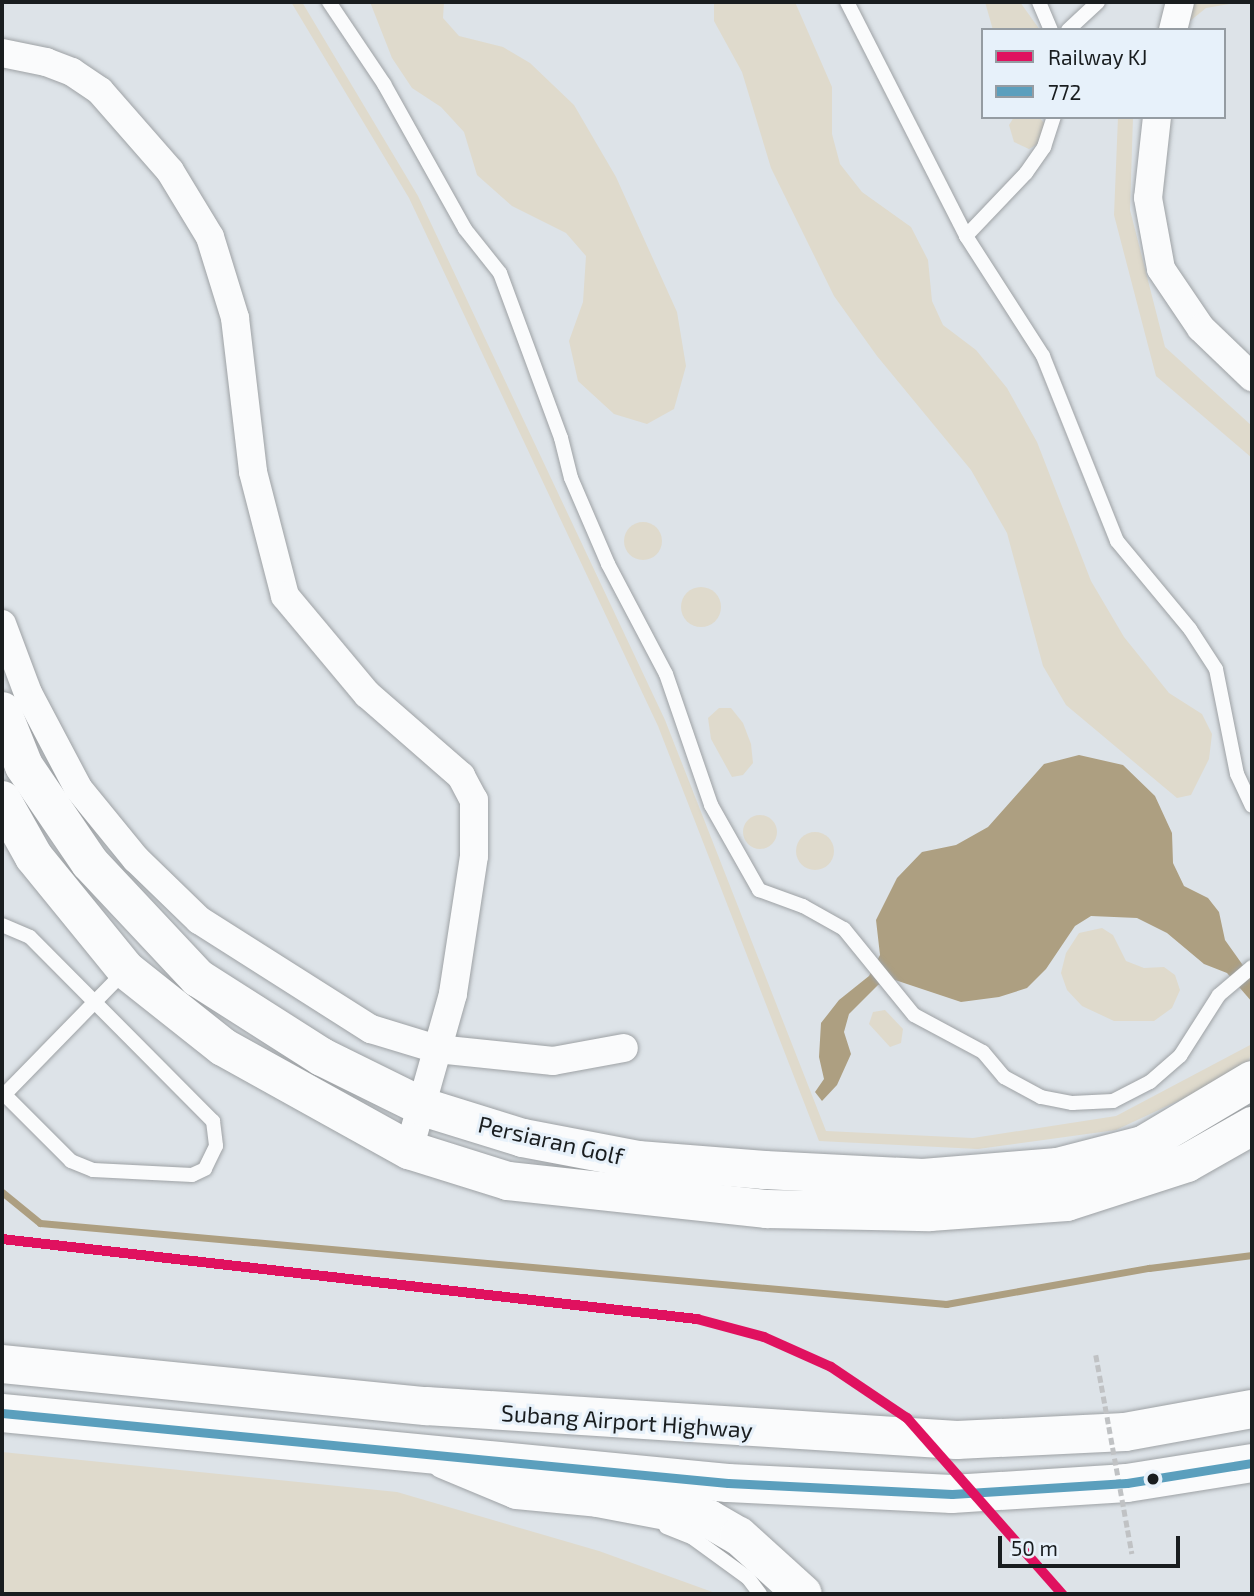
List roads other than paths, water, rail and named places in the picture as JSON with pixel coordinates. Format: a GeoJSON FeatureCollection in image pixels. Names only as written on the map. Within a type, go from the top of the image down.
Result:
{"type":"FeatureCollection","features":[{"type":"Feature","properties":{"kind":"street"},"geometry":{"type":"LineString","coordinates":[[1174,28],[1180,2]]}},
{"type":"Feature","properties":{"kind":"street"},"geometry":{"type":"LineString","coordinates":[[2,53],[59,67],[100,91],[170,171],[210,237],[235,317],[253,472],[285,596],[367,694],[461,776],[474,800],[474,856],[453,994],[409,1150]]}},
{"type":"Feature","properties":{"kind":"street"},"geometry":{"type":"LineString","coordinates":[[1157,119],[1148,198],[1161,269],[1201,328],[1252,377]]}},
{"type":"Feature","properties":{"kind":"street"},"geometry":{"type":"LineString","coordinates":[[2,624],[28,693],[78,788],[136,859],[200,920],[371,1029],[437,1049],[553,1061],[624,1048]]}},
{"type":"Feature","properties":{"kind":"street","name":"Persiaran Golf"},"geometry":{"type":"LineString","coordinates":[[2,711],[24,766],[90,863],[198,978],[322,1057],[423,1107],[523,1138],[638,1160],[923,1178],[1058,1167],[1143,1145],[1252,1080]]}},
{"type":"Feature","properties":{"kind":"street","name":"Persiaran Golf"},"geometry":{"type":"LineString","coordinates":[[2,800],[34,857],[126,970],[223,1047],[409,1150],[508,1181],[767,1209],[930,1212],[1067,1202],[1187,1163],[1252,1125]]}},
{"type":"Feature","properties":{"kind":"street","name":"Subang Airport Highway"},"geometry":{"type":"LineString","coordinates":[[2,1364],[426,1406],[957,1440],[1125,1432],[1252,1409]]}},
{"type":"Feature","properties":{"kind":"street"},"geometry":{"type":"LineString","coordinates":[[2,1413],[728,1483],[952,1494],[1127,1483],[1252,1463]]}},
{"type":"Feature","properties":{"kind":"street"},"geometry":{"type":"LineString","coordinates":[[437,1457],[517,1490],[598,1498],[709,1519],[739,1536],[803,1594]]}},
{"type":"Feature","properties":{"kind":"lane"},"geometry":{"type":"LineString","coordinates":[[328,2],[384,84],[465,229],[500,273],[561,438],[571,478],[608,564],[666,674],[711,805],[759,890],[803,906],[844,929],[875,962],[887,986],[914,1015],[983,1052],[1004,1077],[1041,1097],[1072,1102],[1113,1101],[1150,1082],[1180,1056],[1219,995],[1251,968]]}},
{"type":"Feature","properties":{"kind":"lane"},"geometry":{"type":"LineString","coordinates":[[847,2],[966,236],[1043,356],[1117,541],[1190,629],[1216,669],[1237,774],[1252,806]]}},
{"type":"Feature","properties":{"kind":"lane"},"geometry":{"type":"LineString","coordinates":[[1039,2],[1050,28]]}},
{"type":"Feature","properties":{"kind":"lane"},"geometry":{"type":"LineString","coordinates":[[1071,28],[1098,2]]}},
{"type":"Feature","properties":{"kind":"lane"},"geometry":{"type":"LineString","coordinates":[[966,236],[1026,173],[1044,147],[1053,119]]}},
{"type":"Feature","properties":{"kind":"lane"},"geometry":{"type":"LineString","coordinates":[[2,925],[30,937],[92,1004],[212,1121],[216,1146],[205,1169],[192,1175],[93,1170],[71,1161],[3,1094],[92,1004],[126,970]]}},
{"type":"Feature","properties":{"kind":"lane"},"geometry":{"type":"LineString","coordinates":[[598,1498],[693,1538],[748,1578],[760,1594]]}},
{"type":"Feature","properties":{"kind":"waterway"},"geometry":{"type":"LineString","coordinates":[[2,1192],[40,1223],[946,1304],[1149,1268],[1252,1255]]}},
{"type":"Feature","properties":{"kind":"rail line","name":"KJ"},"geometry":{"type":"LineString","coordinates":[[2,1239],[697,1319],[764,1337],[831,1367],[907,1418],[1062,1594]]}}]}
